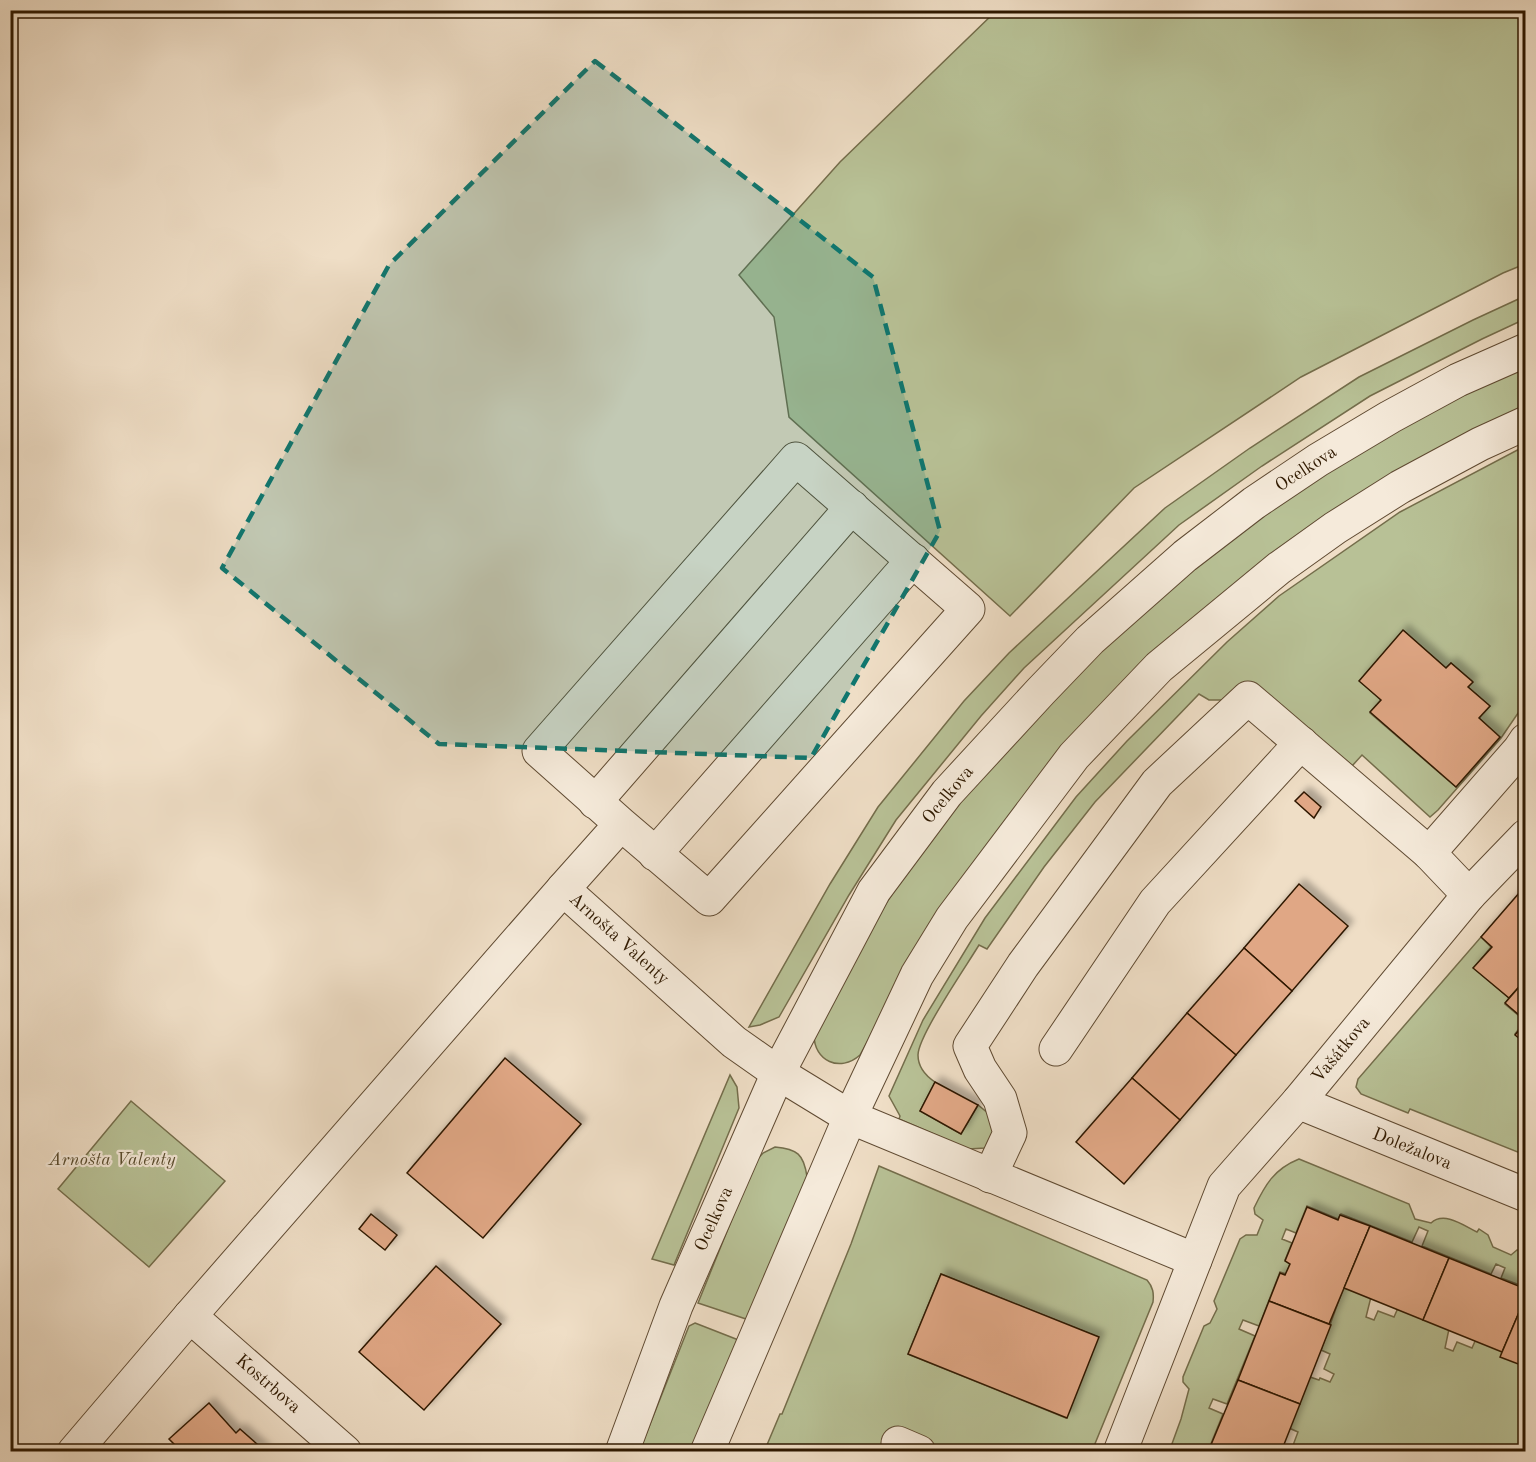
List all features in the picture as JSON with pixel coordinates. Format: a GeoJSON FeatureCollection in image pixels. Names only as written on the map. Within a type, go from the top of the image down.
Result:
{"type":"FeatureCollection","features":[{"type":"Feature","properties":{"kind":"street","name":"Ocelkova"},"geometry":{"type":"LineString","coordinates":[[622,1452],[676,1306],[778,1073],[874,891],[946,793],[1090,640],[1185,556],[1254,503],[1318,460],[1389,417],[1458,380],[1526,350]]}},
{"type":"Feature","properties":{"kind":"street"},"geometry":{"type":"LineString","coordinates":[[707,1452],[850,1117],[917,975],[952,918],[1074,756],[1159,667],[1279,568],[1335,528],[1400,487],[1480,444],[1526,423]]}},
{"type":"Feature","properties":{"kind":"street"},"geometry":{"type":"LineString","coordinates":[[796,459],[913,560],[968,609],[709,899],[594,802],[538,751],[796,459]]}},
{"type":"Feature","properties":{"kind":"street"},"geometry":{"type":"LineString","coordinates":[[594,802],[852,507]]}},
{"type":"Feature","properties":{"kind":"street"},"geometry":{"type":"LineString","coordinates":[[655,854],[913,560]]}},
{"type":"Feature","properties":{"kind":"street"},"geometry":{"type":"LineString","coordinates":[[990,1176],[1010,1133],[1000,1099],[980,1069],[970,1046],[1023,965],[1157,783],[1248,698],[1429,853],[1469,895]]}},
{"type":"Feature","properties":{"kind":"street"},"geometry":{"type":"LineString","coordinates":[[1429,853],[1526,740]]}},
{"type":"Feature","properties":{"kind":"street"},"geometry":{"type":"LineString","coordinates":[[1056,1049],[1155,902],[1301,743]]}},
{"type":"Feature","properties":{"kind":"street"},"geometry":{"type":"LineString","coordinates":[[563,889],[621,824]]}},
{"type":"Feature","properties":{"kind":"street","name":"Vašátkova"},"geometry":{"type":"LineString","coordinates":[[1120,1452],[1224,1186],[1298,1102],[1469,895],[1526,836]]}},
{"type":"Feature","properties":{"kind":"street","name":"Arnošta Valenty"},"geometry":{"type":"LineString","coordinates":[[74,1452],[563,889],[735,1042],[778,1073],[850,1117]]}},
{"type":"Feature","properties":{"kind":"street","name":"Doležalova"},"geometry":{"type":"LineString","coordinates":[[1298,1102],[1526,1195]]}},
{"type":"Feature","properties":{"kind":"street"},"geometry":{"type":"LineString","coordinates":[[850,1117],[1195,1260]]}},
{"type":"Feature","properties":{"kind":"street","name":"Kostrbova"},"geometry":{"type":"LineString","coordinates":[[190,1316],[345,1452]]}},
{"type":"Feature","properties":{"kind":"highlighted area"},"geometry":{"type":"Polygon","coordinates":[[[595,61],[873,277],[940,531],[811,758],[439,744],[222,568],[389,265],[595,61]]]}},
{"type":"Feature","properties":{"kind":"green space"},"geometry":{"type":"Polygon","coordinates":[[[996,11],[1526,11],[1525,264],[1503,273],[1301,377],[1134,488],[1010,616],[789,417],[774,317],[739,275],[840,162],[996,11]]]}},
{"type":"Feature","properties":{"kind":"green space"},"geometry":{"type":"Polygon","coordinates":[[[1525,296],[1525,319],[1370,396],[1262,466],[1179,525],[1024,668],[981,716],[896,820],[849,895],[779,1017],[749,1027],[830,884],[878,807],[964,701],[1009,653],[1165,508],[1250,448],[1359,377],[1525,296]]]}},
{"type":"Feature","properties":{"kind":"green space"},"geometry":{"type":"Polygon","coordinates":[[[1525,357],[1525,414],[1198,620],[916,953],[860,1055],[844,1063],[830,1062],[823,1058],[818,1052],[814,1035],[871,926],[929,838],[991,758],[1165,580],[1430,402],[1525,357]]]}},
{"type":"Feature","properties":{"kind":"green space"},"geometry":{"type":"Polygon","coordinates":[[[1525,446],[1525,703],[1501,738],[1430,817],[1362,755],[1352,766],[1223,700],[1209,700],[1199,694],[1095,802],[1044,867],[987,949],[979,945],[926,1033],[920,1046],[918,1059],[923,1071],[935,1082],[920,1111],[961,1134],[978,1105],[989,1114],[993,1132],[985,1148],[968,1149],[899,1119],[900,1116],[889,1096],[923,1020],[985,918],[1076,797],[1127,741],[1227,642],[1279,596],[1400,512],[1525,446]],[[1404,631],[1360,681],[1381,700],[1370,713],[1456,787],[1500,737],[1479,718],[1490,706],[1468,687],[1472,681],[1451,663],[1446,668],[1404,631]]]}},
{"type":"Feature","properties":{"kind":"green space"},"geometry":{"type":"Polygon","coordinates":[[[1481,937],[1491,947],[1474,968],[1509,998],[1505,1004],[1525,1021],[1515,1034],[1525,1044],[1525,1155],[1410,1109],[1408,1113],[1361,1094],[1356,1087],[1358,1079],[1481,937]]]}},
{"type":"Feature","properties":{"kind":"green space"},"geometry":{"type":"Polygon","coordinates":[[[730,1075],[737,1087],[739,1108],[674,1265],[652,1259],[730,1075]]]}},
{"type":"Feature","properties":{"kind":"green space","name":"Arnošta Valenty"},"geometry":{"type":"Polygon","coordinates":[[[131,1101],[225,1181],[149,1267],[58,1189],[131,1101]]]}},
{"type":"Feature","properties":{"kind":"green space"},"geometry":{"type":"Polygon","coordinates":[[[775,1147],[789,1149],[798,1154],[804,1163],[807,1177],[749,1320],[698,1303],[755,1162],[763,1153],[775,1147]]]}},
{"type":"Feature","properties":{"kind":"green space"},"geometry":{"type":"Polygon","coordinates":[[[1299,1159],[1409,1204],[1415,1219],[1431,1223],[1442,1218],[1454,1220],[1477,1232],[1479,1229],[1488,1235],[1493,1247],[1511,1255],[1517,1250],[1525,1250],[1525,1287],[1501,1278],[1505,1268],[1496,1264],[1491,1274],[1422,1246],[1428,1231],[1419,1227],[1412,1242],[1341,1214],[1338,1219],[1307,1206],[1296,1233],[1286,1229],[1282,1239],[1292,1243],[1285,1260],[1290,1264],[1286,1274],[1280,1272],[1259,1326],[1243,1320],[1239,1329],[1255,1336],[1227,1404],[1213,1399],[1209,1408],[1223,1414],[1208,1451],[1169,1452],[1189,1389],[1183,1382],[1183,1377],[1204,1326],[1210,1323],[1217,1309],[1214,1301],[1240,1239],[1246,1235],[1257,1235],[1263,1220],[1255,1214],[1254,1208],[1262,1192],[1277,1173],[1299,1159]]]}},
{"type":"Feature","properties":{"kind":"green space"},"geometry":{"type":"Polygon","coordinates":[[[879,1166],[1147,1280],[1153,1290],[1153,1302],[1092,1451],[944,1451],[895,1432],[899,1451],[764,1452],[780,1414],[782,1414],[851,1244],[879,1166]],[[941,1274],[908,1354],[1066,1418],[1098,1337],[941,1274]]]}},
{"type":"Feature","properties":{"kind":"green space"},"geometry":{"type":"Polygon","coordinates":[[[1344,1286],[1371,1297],[1366,1317],[1374,1320],[1378,1311],[1394,1317],[1398,1308],[1449,1329],[1445,1348],[1453,1351],[1457,1342],[1472,1348],[1476,1339],[1502,1350],[1501,1356],[1525,1366],[1525,1377],[1521,1388],[1525,1390],[1525,1451],[1302,1451],[1292,1448],[1298,1432],[1289,1428],[1310,1377],[1330,1382],[1334,1374],[1324,1369],[1330,1354],[1321,1350],[1344,1286]]]}},
{"type":"Feature","properties":{"kind":"green space"},"geometry":{"type":"Polygon","coordinates":[[[695,1323],[741,1341],[695,1451],[639,1452],[689,1326],[695,1323]]]}},
{"type":"Feature","properties":{"kind":"building"},"geometry":{"type":"Polygon","coordinates":[[[1403,630],[1446,668],[1451,663],[1473,682],[1468,687],[1490,706],[1479,718],[1500,737],[1456,787],[1370,712],[1381,700],[1359,681],[1403,630]]]}},
{"type":"Feature","properties":{"kind":"building"},"geometry":{"type":"Polygon","coordinates":[[[1304,792],[1321,807],[1314,818],[1295,801],[1304,792]]]}},
{"type":"Feature","properties":{"kind":"building"},"geometry":{"type":"Polygon","coordinates":[[[1299,884],[1348,926],[1292,991],[1244,948],[1299,884]]]}},
{"type":"Feature","properties":{"kind":"building"},"geometry":{"type":"Polygon","coordinates":[[[1526,885],[1526,979],[1509,998],[1473,968],[1492,947],[1481,937],[1526,885]]]}},
{"type":"Feature","properties":{"kind":"building"},"geometry":{"type":"Polygon","coordinates":[[[1244,948],[1292,991],[1236,1055],[1187,1013],[1244,948]]]}},
{"type":"Feature","properties":{"kind":"building"},"geometry":{"type":"Polygon","coordinates":[[[1526,979],[1526,1021],[1505,1003],[1526,979]]]}},
{"type":"Feature","properties":{"kind":"building"},"geometry":{"type":"Polygon","coordinates":[[[1187,1013],[1236,1055],[1180,1120],[1132,1078],[1187,1013]]]}},
{"type":"Feature","properties":{"kind":"building"},"geometry":{"type":"Polygon","coordinates":[[[1526,1022],[1526,1044],[1515,1035],[1526,1022]]]}},
{"type":"Feature","properties":{"kind":"building"},"geometry":{"type":"Polygon","coordinates":[[[505,1058],[581,1124],[483,1238],[407,1173],[505,1058]]]}},
{"type":"Feature","properties":{"kind":"building"},"geometry":{"type":"Polygon","coordinates":[[[1132,1078],[1180,1120],[1124,1184],[1076,1142],[1132,1078]]]}},
{"type":"Feature","properties":{"kind":"building"},"geometry":{"type":"Polygon","coordinates":[[[935,1082],[978,1105],[961,1134],[920,1111],[935,1082]]]}},
{"type":"Feature","properties":{"kind":"building"},"geometry":{"type":"Polygon","coordinates":[[[1307,1207],[1338,1220],[1340,1215],[1370,1226],[1329,1324],[1269,1301],[1280,1273],[1285,1275],[1290,1264],[1285,1261],[1307,1207]]]}},
{"type":"Feature","properties":{"kind":"building"},"geometry":{"type":"Polygon","coordinates":[[[371,1214],[397,1235],[385,1250],[359,1229],[371,1214]]]}},
{"type":"Feature","properties":{"kind":"building"},"geometry":{"type":"Polygon","coordinates":[[[1370,1226],[1449,1258],[1423,1320],[1344,1288],[1370,1226]]]}},
{"type":"Feature","properties":{"kind":"building"},"geometry":{"type":"Polygon","coordinates":[[[1449,1258],[1526,1289],[1526,1296],[1502,1352],[1423,1320],[1449,1258]]]}},
{"type":"Feature","properties":{"kind":"building"},"geometry":{"type":"Polygon","coordinates":[[[436,1266],[501,1324],[424,1410],[359,1352],[436,1266]]]}},
{"type":"Feature","properties":{"kind":"building"},"geometry":{"type":"Polygon","coordinates":[[[941,1274],[1099,1337],[1067,1418],[908,1354],[941,1274]]]}},
{"type":"Feature","properties":{"kind":"building"},"geometry":{"type":"Polygon","coordinates":[[[1526,1296],[1526,1367],[1500,1357],[1526,1296]]]}},
{"type":"Feature","properties":{"kind":"building"},"geometry":{"type":"Polygon","coordinates":[[[1269,1301],[1331,1325],[1300,1404],[1238,1380],[1269,1301]]]}},
{"type":"Feature","properties":{"kind":"building"},"geometry":{"type":"Polygon","coordinates":[[[1238,1380],[1300,1404],[1281,1452],[1208,1452],[1238,1380]]]}},
{"type":"Feature","properties":{"kind":"building"},"geometry":{"type":"Polygon","coordinates":[[[209,1403],[236,1433],[240,1429],[266,1452],[171,1452],[176,1446],[169,1439],[209,1403]]]}}]}
